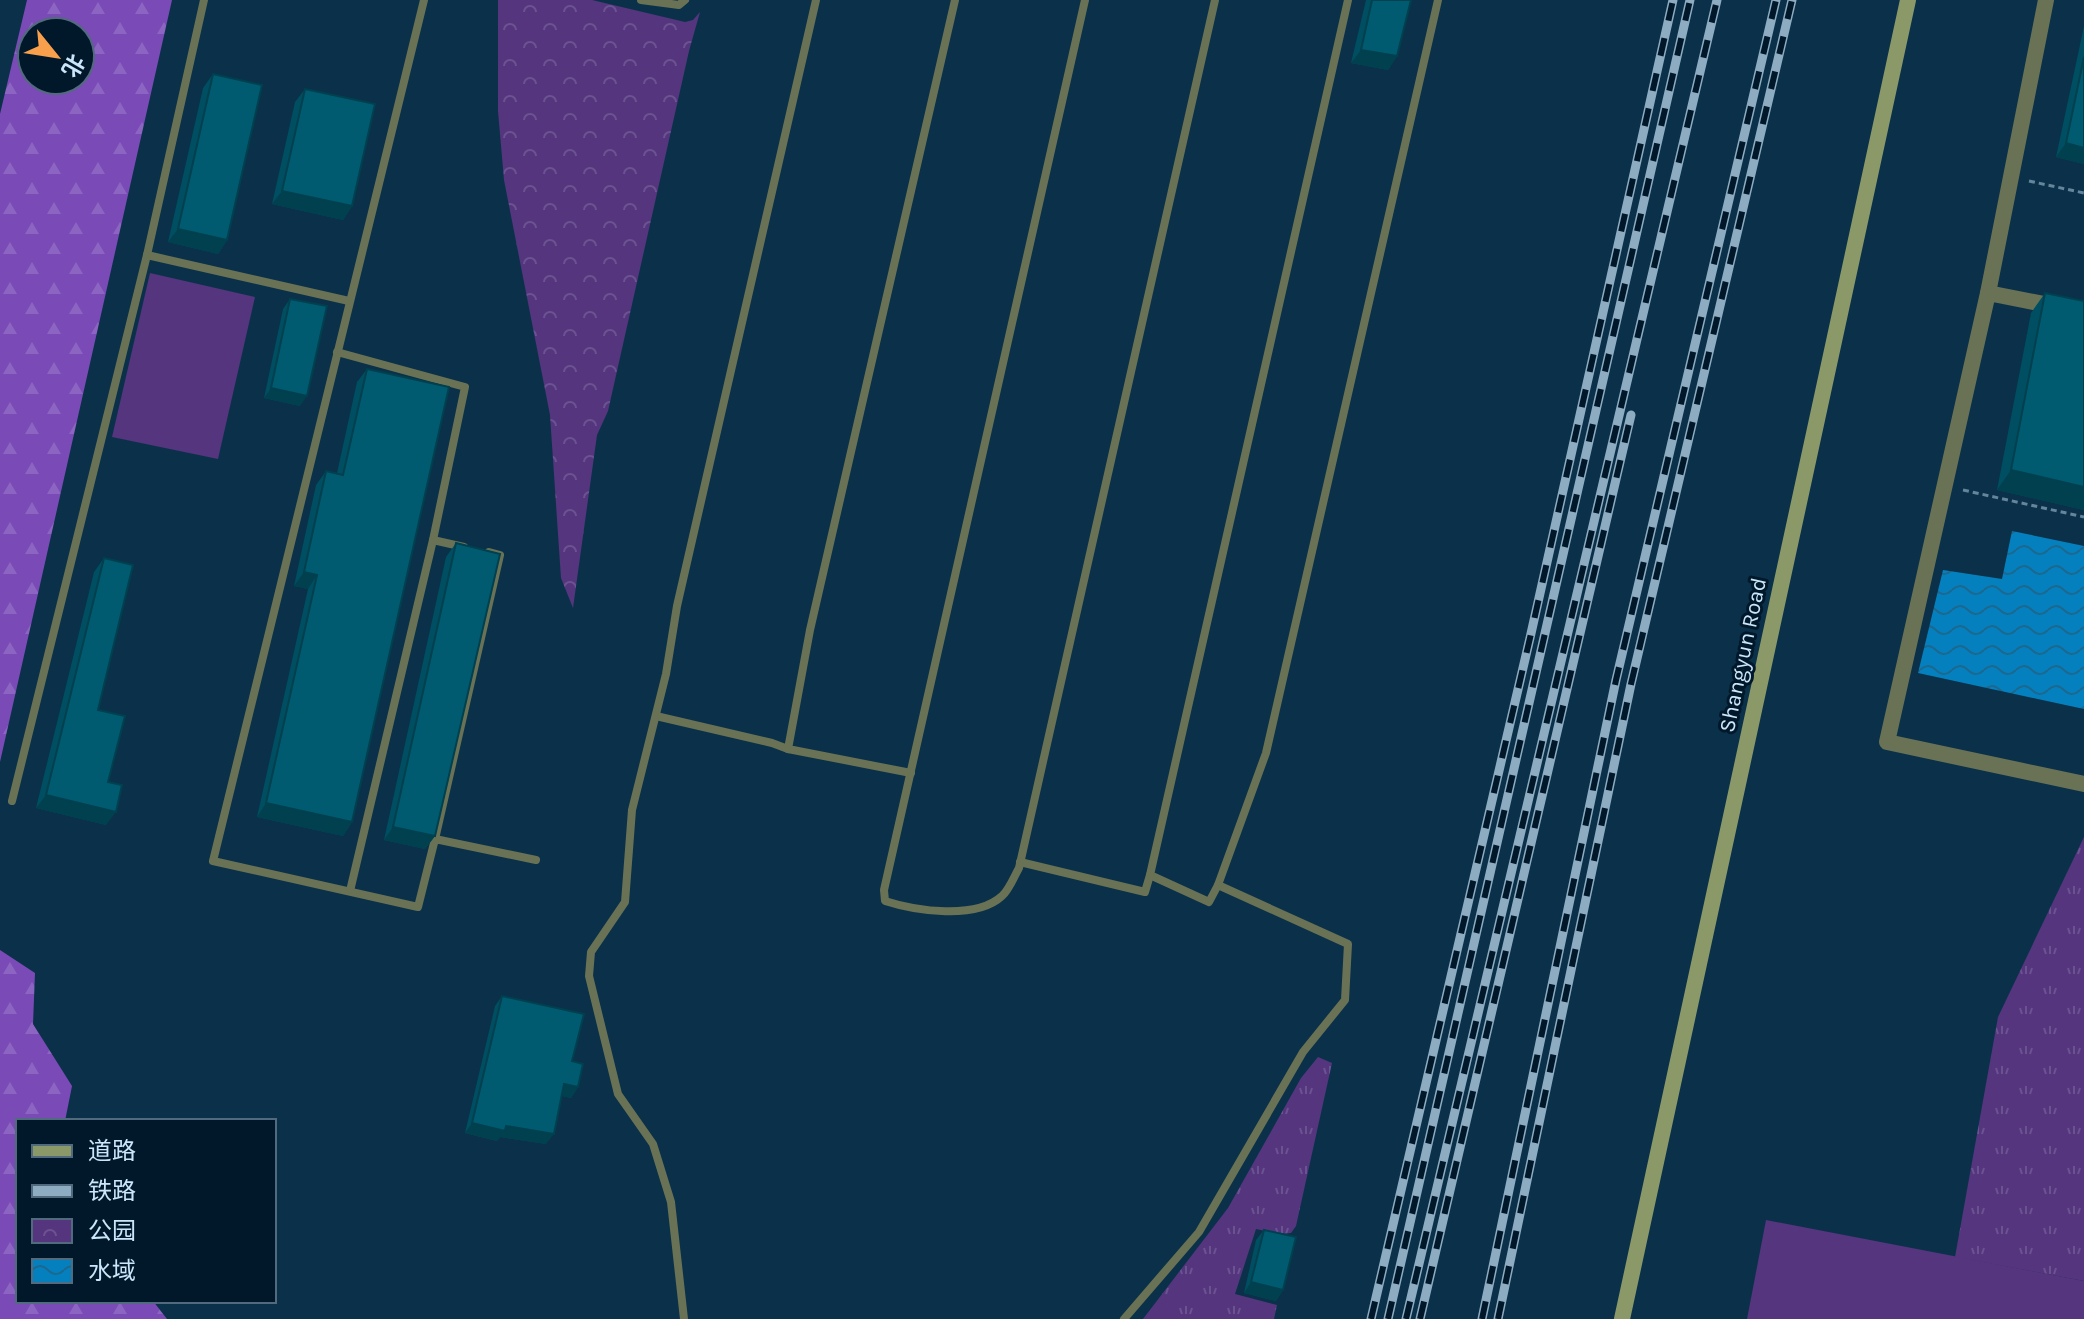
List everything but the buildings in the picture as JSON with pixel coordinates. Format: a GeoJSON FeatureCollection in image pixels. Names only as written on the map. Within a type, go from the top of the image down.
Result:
{"type":"FeatureCollection","features":[{"type":"Feature","properties":{"kind":"street","name":"Shangyun Road"},"geometry":{"type":"LineString","coordinates":[[1622,1319],[1908,0]]}},
{"type":"Feature","properties":{"kind":"street"},"geometry":{"type":"LineString","coordinates":[[2046,0],[1988,293],[1887,742],[2084,784]]}},
{"type":"Feature","properties":{"kind":"street"},"geometry":{"type":"LineString","coordinates":[[1988,293],[2084,312]]}},
{"type":"Feature","properties":{"kind":"lane"},"geometry":{"type":"LineString","coordinates":[[12,801],[147,255],[204,0]]}},
{"type":"Feature","properties":{"kind":"lane"},"geometry":{"type":"LineString","coordinates":[[424,0],[213,861],[418,907],[500,555],[433,540]]}},
{"type":"Feature","properties":{"kind":"lane"},"geometry":{"type":"LineString","coordinates":[[641,0],[679,5],[685,0]]}},
{"type":"Feature","properties":{"kind":"lane"},"geometry":{"type":"LineString","coordinates":[[684,1319],[671,1202],[653,1144],[618,1094],[589,976],[591,952],[625,902],[632,810],[666,674],[677,606],[816,0]]}},
{"type":"Feature","properties":{"kind":"lane"},"geometry":{"type":"LineString","coordinates":[[788,749],[810,630],[955,0]]}},
{"type":"Feature","properties":{"kind":"lane"},"geometry":{"type":"LineString","coordinates":[[1085,0],[884,890],[885,901],[931,911],[981,907],[1004,895],[1020,862],[1215,0]]}},
{"type":"Feature","properties":{"kind":"lane"},"geometry":{"type":"LineString","coordinates":[[1020,862],[1145,892],[1348,0]]}},
{"type":"Feature","properties":{"kind":"lane"},"geometry":{"type":"LineString","coordinates":[[1150,875],[1209,902],[1266,753],[1438,0]]}},
{"type":"Feature","properties":{"kind":"lane"},"geometry":{"type":"LineString","coordinates":[[147,255],[349,301]]}},
{"type":"Feature","properties":{"kind":"lane"},"geometry":{"type":"LineString","coordinates":[[337,352],[465,387],[433,540],[350,891]]}},
{"type":"Feature","properties":{"kind":"lane"},"geometry":{"type":"LineString","coordinates":[[656,716],[788,749],[911,773]]}},
{"type":"Feature","properties":{"kind":"lane"},"geometry":{"type":"LineString","coordinates":[[435,839],[536,860]]}},
{"type":"Feature","properties":{"kind":"lane"},"geometry":{"type":"LineString","coordinates":[[1124,1319],[1199,1232],[1303,1052],[1345,1000],[1348,944],[1218,885]]}},
{"type":"Feature","properties":{"kind":"path"},"geometry":{"type":"LineString","coordinates":[[2010,176],[2084,193]]}},
{"type":"Feature","properties":{"kind":"path"},"geometry":{"type":"LineString","coordinates":[[1943,485],[2084,517]]}},
{"type":"Feature","properties":{"kind":"green space"},"geometry":{"type":"Polygon","coordinates":[[[27,0],[172,0],[0,762],[0,114],[16,46],[16,96],[96,96],[96,16],[23,16],[27,0]]]}},
{"type":"Feature","properties":{"kind":"green space"},"geometry":{"type":"Polygon","coordinates":[[[498,0],[592,0],[685,22],[693,20],[700,12],[608,411],[597,435],[573,608],[561,578],[550,415],[504,180],[498,111],[498,0]]]}},
{"type":"Feature","properties":{"kind":"green space"},"geometry":{"type":"Polygon","coordinates":[[[150,273],[255,297],[218,459],[112,437],[150,273]]]}},
{"type":"Feature","properties":{"kind":"green space"},"geometry":{"type":"Polygon","coordinates":[[[2084,837],[2084,1281],[1955,1257],[1998,1017],[2084,837]]]}},
{"type":"Feature","properties":{"kind":"green space"},"geometry":{"type":"Polygon","coordinates":[[[0,950],[35,973],[33,1024],[72,1086],[65,1119],[16,1119],[16,1303],[155,1303],[167,1319],[0,1319],[0,950]]]}},
{"type":"Feature","properties":{"kind":"green space"},"geometry":{"type":"Polygon","coordinates":[[[1318,1057],[1332,1063],[1296,1226],[1291,1233],[1281,1234],[1256,1229],[1235,1294],[1277,1305],[1274,1319],[1143,1319],[1228,1208],[1301,1078],[1318,1057]]]}},
{"type":"Feature","properties":{"kind":"green space"},"geometry":{"type":"Polygon","coordinates":[[[1766,1220],[2084,1281],[2084,1319],[1747,1319],[1766,1220]]]}},
{"type":"Feature","properties":{"kind":"water"},"geometry":{"type":"Polygon","coordinates":[[[2012,531],[2084,546],[2084,709],[1918,673],[1943,570],[2002,579],[2012,531]]]}},
{"type":"Feature","properties":{"kind":"railway"},"geometry":{"type":"LineString","coordinates":[[1371,1319],[1530,638],[1673,0]]}},
{"type":"Feature","properties":{"kind":"railway"},"geometry":{"type":"LineString","coordinates":[[1388,1319],[1690,0]]}},
{"type":"Feature","properties":{"kind":"railway"},"geometry":{"type":"LineString","coordinates":[[1406,1319],[1717,0]]}},
{"type":"Feature","properties":{"kind":"railway"},"geometry":{"type":"LineString","coordinates":[[1482,1319],[1616,680],[1776,0]]}},
{"type":"Feature","properties":{"kind":"railway"},"geometry":{"type":"LineString","coordinates":[[1498,1319],[1631,684],[1792,0]]}},
{"type":"Feature","properties":{"kind":"railway"},"geometry":{"type":"LineString","coordinates":[[1420,1319],[1631,415]]}}]}
